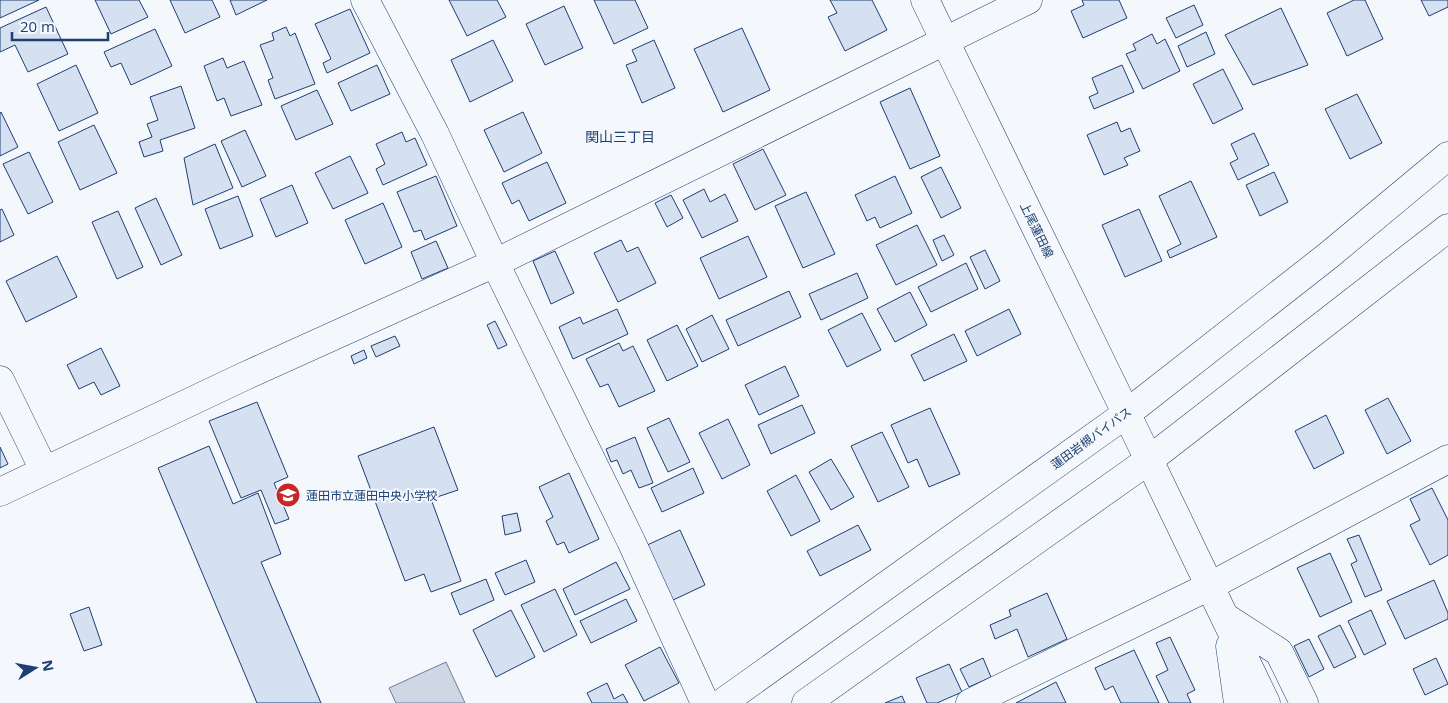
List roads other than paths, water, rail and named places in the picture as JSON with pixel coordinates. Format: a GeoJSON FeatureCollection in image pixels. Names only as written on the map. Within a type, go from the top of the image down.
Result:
{"type":"FeatureCollection","features":[{"type":"Feature","properties":{"kind":"main road"},"geometry":{"type":"LineString","coordinates":[[365,0],[435,134],[495,263],[631,541],[705,703]]}},
{"type":"Feature","properties":{"kind":"main road","name":"上尾蓮田線"},"geometry":{"type":"LineString","coordinates":[[925,0],[1266,703]]}},
{"type":"Feature","properties":{"kind":"main road"},"geometry":{"type":"LineString","coordinates":[[0,492],[254,372],[495,263],[1028,0]]}},
{"type":"Feature","properties":{"kind":"main road","name":"蓮田岩槻バイパス"},"geometry":{"type":"LineString","coordinates":[[722,703],[1126,414],[1329,255],[1448,156]]}},
{"type":"Feature","properties":{"kind":"main road"},"geometry":{"type":"LineString","coordinates":[[806,703],[1149,460],[1448,228]]}},
{"type":"Feature","properties":{"kind":"main road"},"geometry":{"type":"LineString","coordinates":[[0,380],[44,470]]}},
{"type":"Feature","properties":{"kind":"main road"},"geometry":{"type":"LineString","coordinates":[[970,703],[1210,586],[1448,459]]}},
{"type":"Feature","properties":{"kind":"main road"},"geometry":{"type":"LineString","coordinates":[[1225,617],[1238,703]]}},
{"type":"Feature","properties":{"kind":"main road"},"geometry":{"type":"LineString","coordinates":[[1225,617],[1279,652],[1304,703]]}},
{"type":"Feature","properties":{"kind":"place","name":"蓮田市立蓮田中央小学校"},"geometry":{"type":"Point","coordinates":[288,495]}},
{"type":"Feature","properties":{"kind":"district","name":"関山三丁目"},"geometry":{"type":"Point","coordinates":[620,136]}}]}
